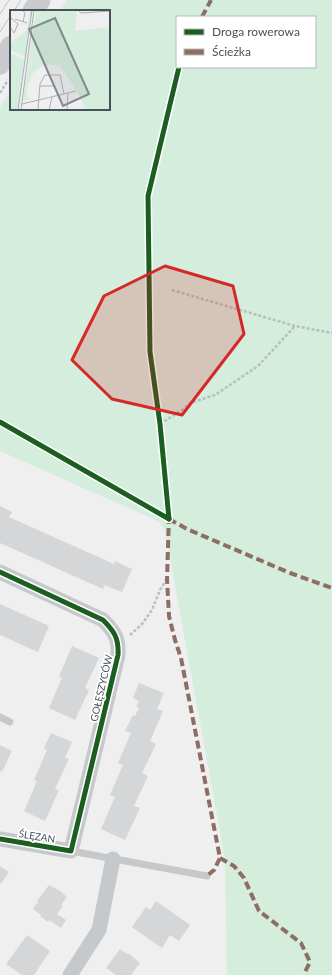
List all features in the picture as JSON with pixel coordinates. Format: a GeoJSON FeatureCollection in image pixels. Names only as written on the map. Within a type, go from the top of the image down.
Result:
{"type":"FeatureCollection","features":[{"type":"Feature","properties":{"kind":"main road"},"geometry":{"type":"LineString","coordinates":[[34,10],[40,0]]}},
{"type":"Feature","properties":{"kind":"main road"},"geometry":{"type":"LineString","coordinates":[[0,64],[10,48]]}},
{"type":"Feature","properties":{"kind":"street","name":"GOŁĘSZYCÓW"},"geometry":{"type":"LineString","coordinates":[[0,572],[103,620],[112,629],[116,636],[118,655],[72,851]]}},
{"type":"Feature","properties":{"kind":"street","name":"ŚLĘZAN"},"geometry":{"type":"LineString","coordinates":[[0,839],[72,851]]}},
{"type":"Feature","properties":{"kind":"street"},"geometry":{"type":"LineString","coordinates":[[70,975],[99,930],[113,859]]}},
{"type":"Feature","properties":{"kind":"lane"},"geometry":{"type":"LineString","coordinates":[[0,717],[10,722]]}},
{"type":"Feature","properties":{"kind":"lane"},"geometry":{"type":"LineString","coordinates":[[72,851],[207,876]]}},
{"type":"Feature","properties":{"kind":"path"},"geometry":{"type":"LineString","coordinates":[[0,93],[10,77]]}},
{"type":"Feature","properties":{"kind":"path"},"geometry":{"type":"LineString","coordinates":[[172,290],[296,326],[332,333]]}},
{"type":"Feature","properties":{"kind":"path"},"geometry":{"type":"LineString","coordinates":[[160,424],[190,403],[215,395],[258,366],[296,326]]}},
{"type":"Feature","properties":{"kind":"path"},"geometry":{"type":"LineString","coordinates":[[0,422],[169,518]]}},
{"type":"Feature","properties":{"kind":"path"},"geometry":{"type":"LineString","coordinates":[[126,638],[142,624],[149,615],[160,590],[167,579]]}},
{"type":"Feature","properties":{"kind":"highlighted area"},"geometry":{"type":"Polygon","coordinates":[[[165,266],[233,286],[244,334],[182,415],[112,399],[72,360],[104,296],[165,266]]]}},
{"type":"Feature","properties":{"kind":"green space"},"geometry":{"type":"Polygon","coordinates":[[[67,0],[332,0],[332,975],[227,975],[225,859],[165,531],[160,522],[0,451],[0,107],[10,92],[10,110],[110,110],[110,10],[61,10],[67,0]]]}},
{"type":"Feature","properties":{"kind":"building"},"geometry":{"type":"Polygon","coordinates":[[[0,506],[12,512],[9,517],[114,564],[115,561],[132,569],[122,592],[104,585],[103,589],[0,543],[0,506]]]}},
{"type":"Feature","properties":{"kind":"building"},"geometry":{"type":"Polygon","coordinates":[[[0,604],[49,626],[38,652],[0,635],[0,604]]]}},
{"type":"Feature","properties":{"kind":"building"},"geometry":{"type":"Polygon","coordinates":[[[72,646],[99,658],[85,688],[89,690],[75,720],[49,708],[62,678],[59,676],[72,646]]]}},
{"type":"Feature","properties":{"kind":"building"},"geometry":{"type":"Polygon","coordinates":[[[139,683],[164,693],[157,709],[163,711],[150,741],[156,744],[142,773],[148,776],[134,806],[140,808],[125,840],[101,829],[115,797],[110,795],[123,765],[118,763],[131,733],[125,731],[133,715],[135,716],[139,708],[136,707],[139,701],[133,698],[139,683]]]}},
{"type":"Feature","properties":{"kind":"building"},"geometry":{"type":"Polygon","coordinates":[[[51,733],[72,742],[65,758],[69,759],[55,789],[59,790],[45,821],[24,811],[37,781],[34,780],[47,750],[44,748],[51,733]]]}},
{"type":"Feature","properties":{"kind":"building"},"geometry":{"type":"Polygon","coordinates":[[[0,745],[12,751],[2,772],[0,771],[0,745]]]}},
{"type":"Feature","properties":{"kind":"building"},"geometry":{"type":"Polygon","coordinates":[[[0,866],[9,872],[1,884],[0,883],[0,866]]]}},
{"type":"Feature","properties":{"kind":"building"},"geometry":{"type":"Polygon","coordinates":[[[49,885],[67,897],[57,914],[66,920],[61,928],[49,920],[48,922],[33,909],[49,885]]]}},
{"type":"Feature","properties":{"kind":"building"},"geometry":{"type":"Polygon","coordinates":[[[156,901],[190,925],[179,941],[170,935],[162,948],[132,927],[146,907],[150,910],[156,901]]]}},
{"type":"Feature","properties":{"kind":"building"},"geometry":{"type":"Polygon","coordinates":[[[27,935],[50,951],[34,975],[22,975],[6,964],[27,935]]]}},
{"type":"Feature","properties":{"kind":"building"},"geometry":{"type":"Polygon","coordinates":[[[120,949],[127,954],[128,953],[140,963],[131,975],[116,975],[106,968],[120,949]]]}},
{"type":"Feature","properties":{"kind":"tram line"},"geometry":{"type":"LineString","coordinates":[[0,14],[9,0]]}},
{"type":"Feature","properties":{"kind":"tram line"},"geometry":{"type":"LineString","coordinates":[[15,10],[21,0]]}},
{"type":"Feature","properties":{"kind":"tram line"},"geometry":{"type":"LineString","coordinates":[[0,32],[10,17]]}},
{"type":"Feature","properties":{"kind":"marked path"},"geometry":{"type":"LineString","coordinates":[[203,16],[211,0]]}},
{"type":"Feature","properties":{"kind":"marked path"},"geometry":{"type":"LineString","coordinates":[[169,516],[167,579],[169,616],[181,658],[220,858],[214,870],[207,876]]}},
{"type":"Feature","properties":{"kind":"marked path"},"geometry":{"type":"LineString","coordinates":[[169,519],[187,529],[290,573],[332,588]]}},
{"type":"Feature","properties":{"kind":"marked path"},"geometry":{"type":"LineString","coordinates":[[220,858],[234,866],[244,878],[259,911],[301,943],[310,962],[305,972],[306,975]]}},
{"type":"Feature","properties":{"kind":"cycle path"},"geometry":{"type":"LineString","coordinates":[[169,519],[160,424],[150,352],[148,196],[179,68]]}},
{"type":"Feature","properties":{"kind":"cycle path"},"geometry":{"type":"LineString","coordinates":[[0,422],[169,519]]}},
{"type":"Feature","properties":{"kind":"cycle path"},"geometry":{"type":"LineString","coordinates":[[0,572],[103,620],[115,635],[118,644],[118,655],[71,851],[0,839]]}}]}
